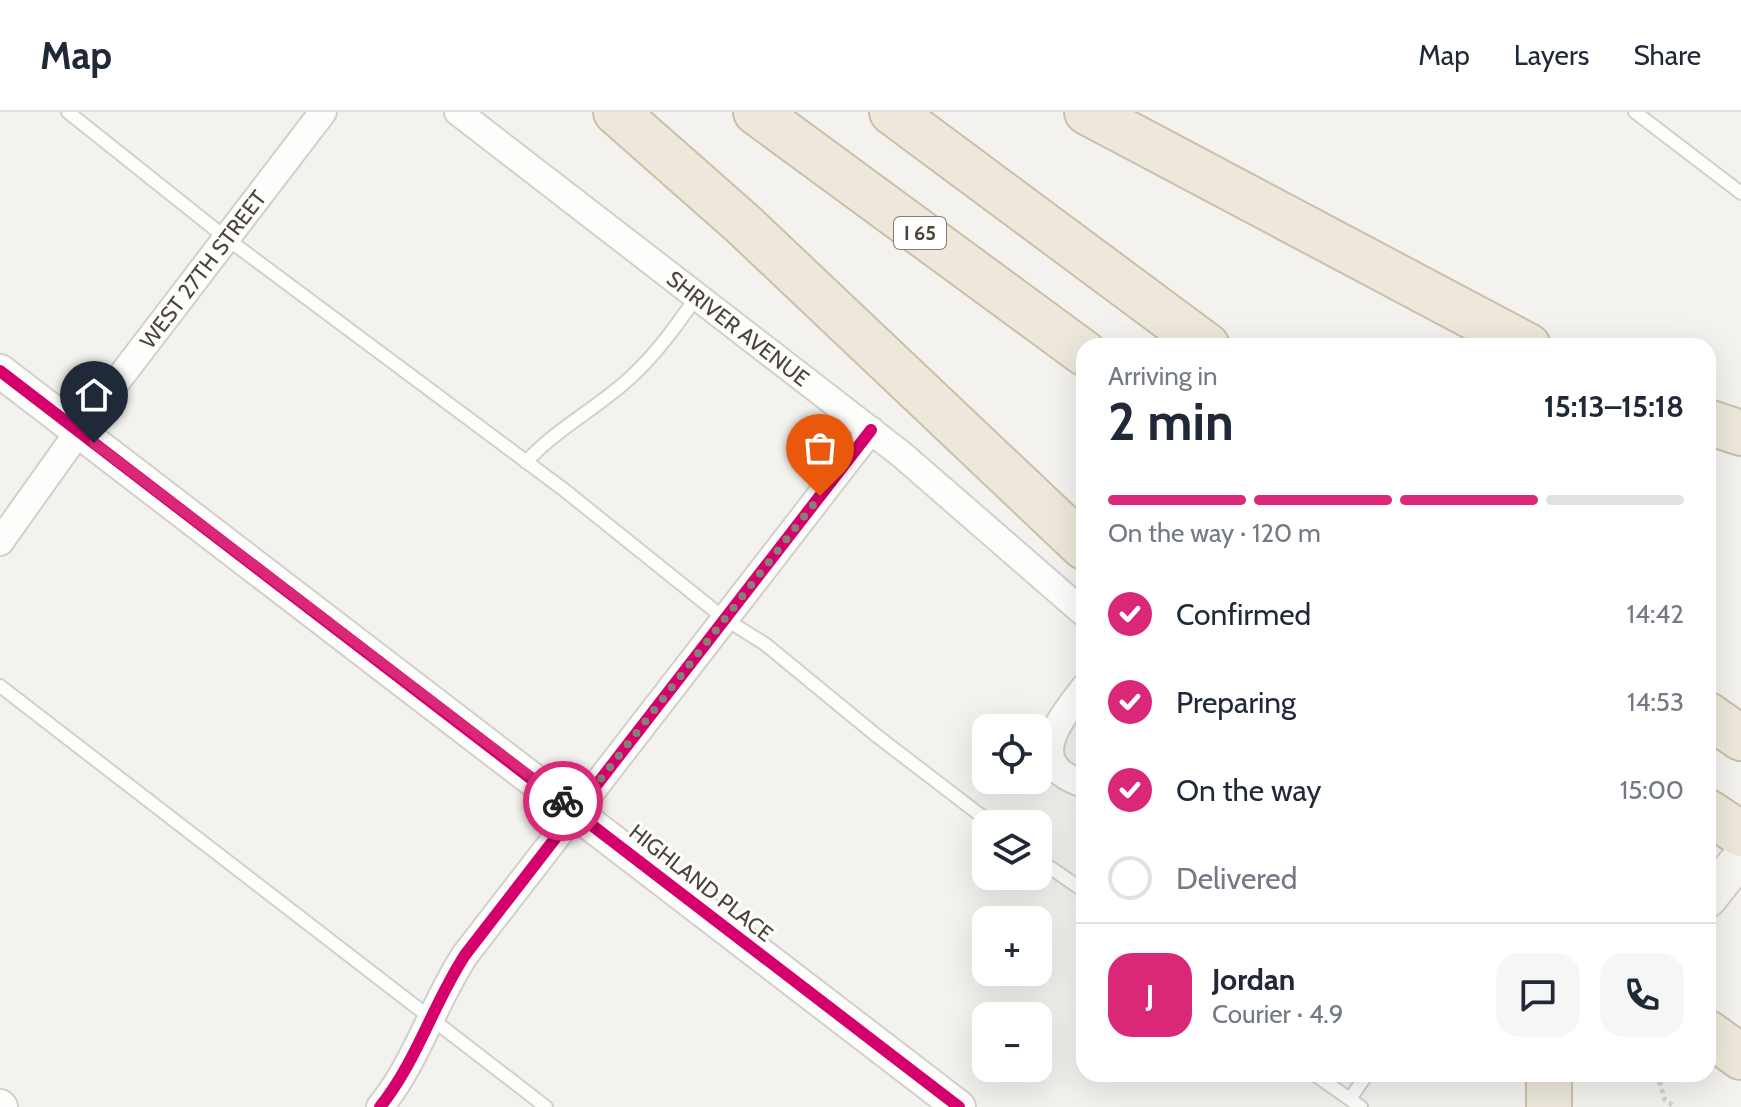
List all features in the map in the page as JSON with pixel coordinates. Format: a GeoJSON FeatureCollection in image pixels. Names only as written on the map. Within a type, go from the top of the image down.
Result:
{"type":"FeatureCollection","features":[{"type":"Feature","properties":{"kind":"highway"},"geometry":{"type":"LineString","coordinates":[[616,112],[743,224],[1076,539]]}},
{"type":"Feature","properties":{"kind":"highway","name":"I 65"},"geometry":{"type":"LineString","coordinates":[[756,112],[1076,347]]}},
{"type":"Feature","properties":{"kind":"highway"},"geometry":{"type":"LineString","coordinates":[[892,112],[1196,338]]}},
{"type":"Feature","properties":{"kind":"highway"},"geometry":{"type":"LineString","coordinates":[[1087,112],[1513,338]]}},
{"type":"Feature","properties":{"kind":"highway"},"geometry":{"type":"LineString","coordinates":[[1716,425],[1741,433]]}},
{"type":"Feature","properties":{"kind":"highway"},"geometry":{"type":"LineString","coordinates":[[1716,817],[1741,834]]}},
{"type":"Feature","properties":{"kind":"highway"},"geometry":{"type":"LineString","coordinates":[[1716,1039],[1741,1057]]}},
{"type":"Feature","properties":{"kind":"highway"},"geometry":{"type":"LineString","coordinates":[[1549,1082],[1550,1107]]}},
{"type":"Feature","properties":{"kind":"main road"},"geometry":{"type":"LineString","coordinates":[[1716,889],[1741,857]]}},
{"type":"Feature","properties":{"kind":"main road"},"geometry":{"type":"LineString","coordinates":[[1550,1107],[1569,1082]]}},
{"type":"Feature","properties":{"kind":"street","name":"WEST 27TH STREET"},"geometry":{"type":"LineString","coordinates":[[0,542],[79,431],[323,112]]}},
{"type":"Feature","properties":{"kind":"street","name":"SHRIVER AVENUE"},"geometry":{"type":"LineString","coordinates":[[458,112],[871,430],[1054,583],[1076,605]]}},
{"type":"Feature","properties":{"kind":"street","name":"HIGHLAND PLACE"},"geometry":{"type":"LineString","coordinates":[[0,371],[959,1107]]}},
{"type":"Feature","properties":{"kind":"street"},"geometry":{"type":"LineString","coordinates":[[380,1107],[397,1086],[433,1019],[445,988],[465,955],[871,430]]}},
{"type":"Feature","properties":{"kind":"street"},"geometry":{"type":"LineString","coordinates":[[1076,699],[1058,723],[1049,752],[1054,766],[1067,778],[1076,781]]}},
{"type":"Feature","properties":{"kind":"lane"},"geometry":{"type":"LineString","coordinates":[[68,112],[226,238],[526,462],[725,619],[765,644],[974,810]]}},
{"type":"Feature","properties":{"kind":"lane"},"geometry":{"type":"LineString","coordinates":[[1635,112],[1741,193]]}},
{"type":"Feature","properties":{"kind":"lane"},"geometry":{"type":"LineString","coordinates":[[526,462],[540,446],[630,378],[666,341],[697,296]]}},
{"type":"Feature","properties":{"kind":"lane"},"geometry":{"type":"LineString","coordinates":[[0,686],[546,1107]]}},
{"type":"Feature","properties":{"kind":"lane"},"geometry":{"type":"LineString","coordinates":[[1052,869],[1076,885]]}},
{"type":"Feature","properties":{"kind":"lane"},"geometry":{"type":"LineString","coordinates":[[1326,1082],[1361,1107]]}},
{"type":"Feature","properties":{"kind":"lane"},"geometry":{"type":"LineString","coordinates":[[1350,1099],[1362,1082]]}},
{"type":"Feature","properties":{"kind":"path"},"geometry":{"type":"LineString","coordinates":[[1659,1082],[1665,1100],[1675,1107]]}},
{"type":"Feature","properties":{"kind":"cycle path"},"geometry":{"type":"LineString","coordinates":[[0,371],[959,1107]]}},
{"type":"Feature","properties":{"kind":"cycle path"},"geometry":{"type":"LineString","coordinates":[[380,1107],[415,1052],[465,955],[871,430]]}},
{"type":"Feature","properties":{"kind":"way so far"},"geometry":{"type":"LineString","coordinates":[[563,801],[576,811],[820,496]]}},
{"type":"Feature","properties":{"kind":"route"},"geometry":{"type":"LineString","coordinates":[[94,443],[563,801]]}}]}
